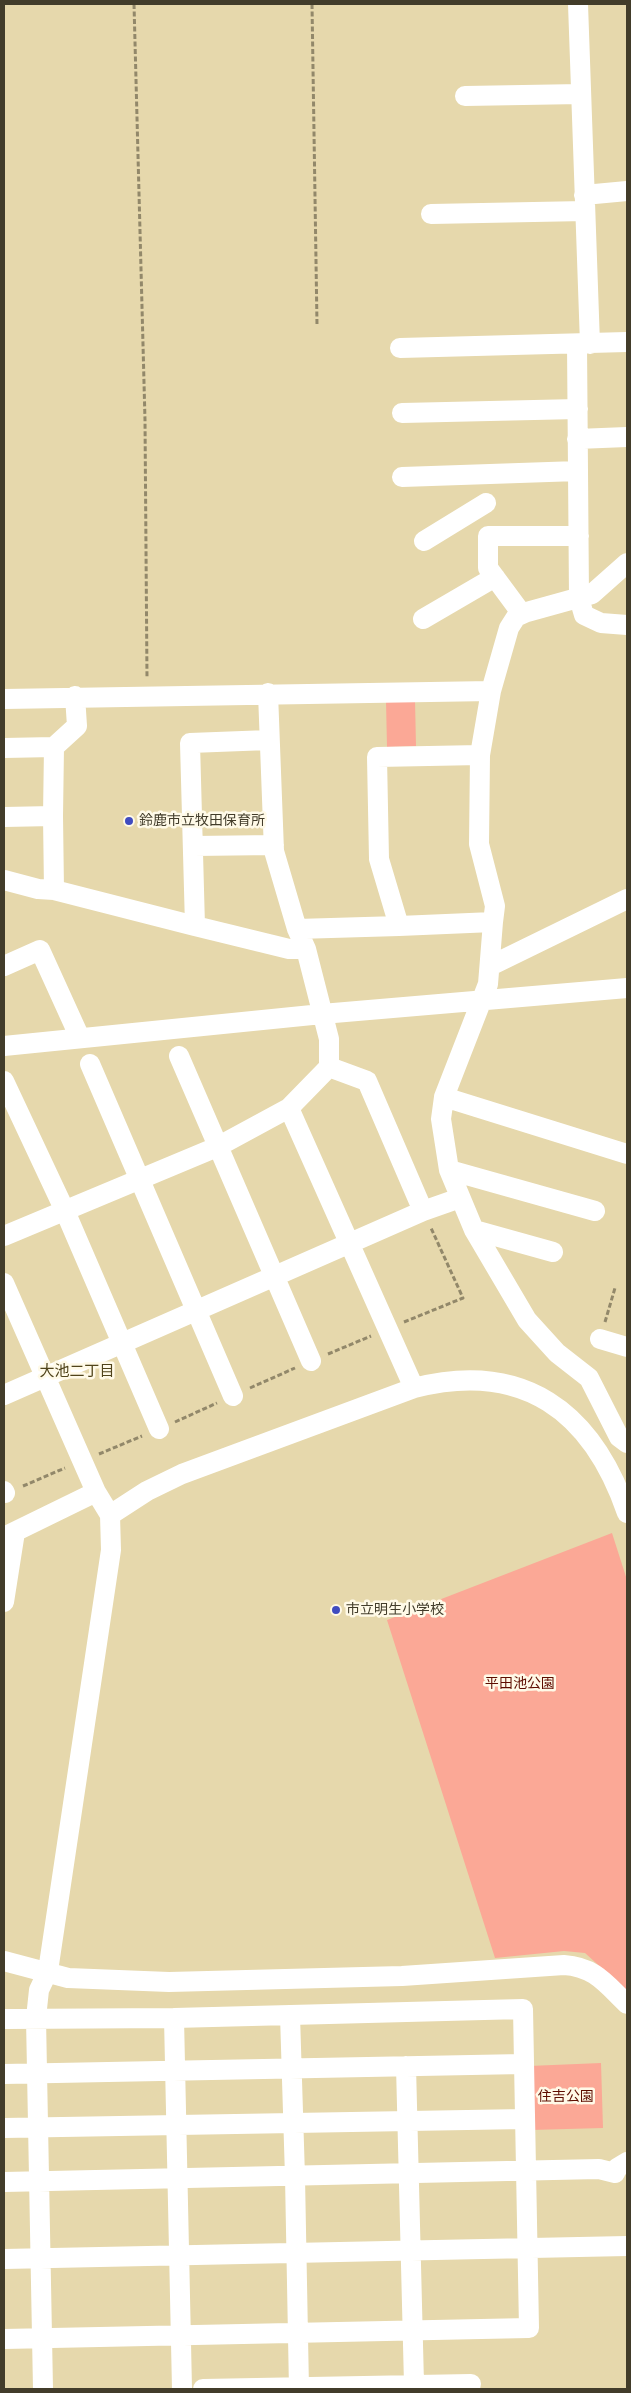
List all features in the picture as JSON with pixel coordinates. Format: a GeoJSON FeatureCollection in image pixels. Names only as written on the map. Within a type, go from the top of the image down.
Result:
{"type":"FeatureCollection","features":[{"type":"Feature","properties":{"kind":"street"},"geometry":{"type":"LineString","coordinates":[[578,4],[585,203],[583,344],[577,439],[579,598],[584,614],[601,623],[627,625]]}},
{"type":"Feature","properties":{"kind":"street"},"geometry":{"type":"LineString","coordinates":[[465,96],[581,94]]}},
{"type":"Feature","properties":{"kind":"street"},"geometry":{"type":"LineString","coordinates":[[431,214],[585,203],[627,191]]}},
{"type":"Feature","properties":{"kind":"street"},"geometry":{"type":"LineString","coordinates":[[400,348],[627,342]]}},
{"type":"Feature","properties":{"kind":"street"},"geometry":{"type":"LineString","coordinates":[[402,413],[578,409]]}},
{"type":"Feature","properties":{"kind":"street"},"geometry":{"type":"LineString","coordinates":[[577,439],[627,437]]}},
{"type":"Feature","properties":{"kind":"street"},"geometry":{"type":"LineString","coordinates":[[402,476],[578,472]]}},
{"type":"Feature","properties":{"kind":"street"},"geometry":{"type":"LineString","coordinates":[[478,473],[484,486],[486,503],[488,568],[522,614]]}},
{"type":"Feature","properties":{"kind":"street"},"geometry":{"type":"LineString","coordinates":[[424,541],[486,503]]}},
{"type":"Feature","properties":{"kind":"street"},"geometry":{"type":"LineString","coordinates":[[488,536],[579,536]]}},
{"type":"Feature","properties":{"kind":"street"},"geometry":{"type":"LineString","coordinates":[[627,563],[592,594],[522,614],[516,617],[509,628],[491,691],[480,755],[479,844],[496,906],[488,984],[480,1000],[444,1097],[441,1119],[449,1170],[474,1230],[527,1320],[557,1353],[589,1378],[619,1437],[627,1443]]}},
{"type":"Feature","properties":{"kind":"street"},"geometry":{"type":"LineString","coordinates":[[423,619],[495,577]]}},
{"type":"Feature","properties":{"kind":"street"},"geometry":{"type":"LineString","coordinates":[[4,698],[491,691]]}},
{"type":"Feature","properties":{"kind":"street"},"geometry":{"type":"LineString","coordinates":[[4,1236],[217,1147],[289,1108],[329,1067],[329,1039],[306,949],[297,929],[274,845],[268,693]]}},
{"type":"Feature","properties":{"kind":"street"},"geometry":{"type":"LineString","coordinates":[[4,748],[54,747],[77,726],[75,696]]}},
{"type":"Feature","properties":{"kind":"street"},"geometry":{"type":"LineString","coordinates":[[195,926],[190,743],[269,740]]}},
{"type":"Feature","properties":{"kind":"street"},"geometry":{"type":"LineString","coordinates":[[54,747],[54,890]]}},
{"type":"Feature","properties":{"kind":"street"},"geometry":{"type":"LineString","coordinates":[[399,926],[379,858],[377,757],[480,755]]}},
{"type":"Feature","properties":{"kind":"street"},"geometry":{"type":"LineString","coordinates":[[4,817],[53,816]]}},
{"type":"Feature","properties":{"kind":"street"},"geometry":{"type":"LineString","coordinates":[[194,846],[274,845]]}},
{"type":"Feature","properties":{"kind":"street"},"geometry":{"type":"LineString","coordinates":[[4,880],[54,890],[289,950],[306,949]]}},
{"type":"Feature","properties":{"kind":"street"},"geometry":{"type":"LineString","coordinates":[[490,966],[627,899]]}},
{"type":"Feature","properties":{"kind":"street"},"geometry":{"type":"LineString","coordinates":[[297,929],[493,922]]}},
{"type":"Feature","properties":{"kind":"street"},"geometry":{"type":"LineString","coordinates":[[4,966],[40,950],[80,1038]]}},
{"type":"Feature","properties":{"kind":"street"},"geometry":{"type":"LineString","coordinates":[[4,1046],[322,1014],[627,988]]}},
{"type":"Feature","properties":{"kind":"street"},"geometry":{"type":"LineString","coordinates":[[179,1056],[311,1361]]}},
{"type":"Feature","properties":{"kind":"street"},"geometry":{"type":"LineString","coordinates":[[90,1064],[233,1396]]}},
{"type":"Feature","properties":{"kind":"street"},"geometry":{"type":"LineString","coordinates":[[329,1067],[367,1081],[423,1211]]}},
{"type":"Feature","properties":{"kind":"street"},"geometry":{"type":"LineString","coordinates":[[4,1081],[65,1211],[159,1429]]}},
{"type":"Feature","properties":{"kind":"street"},"geometry":{"type":"LineString","coordinates":[[444,1097],[627,1154]]}},
{"type":"Feature","properties":{"kind":"street"},"geometry":{"type":"LineString","coordinates":[[289,1108],[414,1388]]}},
{"type":"Feature","properties":{"kind":"street"},"geometry":{"type":"LineString","coordinates":[[449,1170],[595,1211]]}},
{"type":"Feature","properties":{"kind":"street"},"geometry":{"type":"LineString","coordinates":[[4,1395],[423,1211],[460,1198]]}},
{"type":"Feature","properties":{"kind":"street"},"geometry":{"type":"LineString","coordinates":[[474,1230],[553,1252]]}},
{"type":"Feature","properties":{"kind":"street"},"geometry":{"type":"LineString","coordinates":[[4,1283],[96,1492],[110,1515],[111,1550],[48,1971],[38,1990],[36,2018],[43,2389]]}},
{"type":"Feature","properties":{"kind":"street"},"geometry":{"type":"LineString","coordinates":[[600,1339],[627,1347]]}},
{"type":"Feature","properties":{"kind":"street"},"geometry":{"type":"LineString","coordinates":[[110,1515],[147,1491],[182,1474],[414,1388],[433,1383],[487,1382],[526,1391],[554,1404],[577,1423],[600,1455],[619,1489],[627,1513]]}},
{"type":"Feature","properties":{"kind":"street"},"geometry":{"type":"LineString","coordinates":[[4,1602],[9,1534],[96,1492]]}},
{"type":"Feature","properties":{"kind":"street"},"geometry":{"type":"LineString","coordinates":[[4,1961],[48,1971],[68,1978],[169,1982],[402,1976],[564,1965],[582,1966],[591,1971],[627,2004]]}},
{"type":"Feature","properties":{"kind":"street"},"geometry":{"type":"LineString","coordinates":[[4,2019],[174,2018],[523,2009],[529,2328],[4,2339]]}},
{"type":"Feature","properties":{"kind":"street"},"geometry":{"type":"LineString","coordinates":[[290,2015],[299,2388]]}},
{"type":"Feature","properties":{"kind":"street"},"geometry":{"type":"LineString","coordinates":[[174,2018],[182,2389]]}},
{"type":"Feature","properties":{"kind":"street"},"geometry":{"type":"LineString","coordinates":[[4,2074],[523,2064]]}},
{"type":"Feature","properties":{"kind":"street"},"geometry":{"type":"LineString","coordinates":[[406,2066],[416,2386]]}},
{"type":"Feature","properties":{"kind":"street"},"geometry":{"type":"LineString","coordinates":[[4,2128],[525,2119]]}},
{"type":"Feature","properties":{"kind":"street"},"geometry":{"type":"LineString","coordinates":[[4,2182],[178,2180],[598,2169],[615,2174],[617,2168],[627,2162]]}},
{"type":"Feature","properties":{"kind":"street"},"geometry":{"type":"LineString","coordinates":[[4,2259],[627,2246]]}},
{"type":"Feature","properties":{"kind":"street"},"geometry":{"type":"LineString","coordinates":[[203,2389],[471,2384]]}},
{"type":"Feature","properties":{"kind":"path"},"geometry":{"type":"LineString","coordinates":[[134,4],[145,420],[147,696]]}},
{"type":"Feature","properties":{"kind":"path"},"geometry":{"type":"LineString","coordinates":[[312,4],[317,325]]}},
{"type":"Feature","properties":{"kind":"path"},"geometry":{"type":"LineString","coordinates":[[4,1492],[83,1461]]}},
{"type":"Feature","properties":{"kind":"green space"},"geometry":{"type":"Polygon","coordinates":[[[415,700],[416,746],[387,747],[386,701],[415,700]]]}},
{"type":"Feature","properties":{"kind":"green space","name":"平田池公園"},"geometry":{"type":"Polygon","coordinates":[[[612,1533],[627,1580],[627,1991],[585,1953],[564,1951],[495,1958],[387,1620],[612,1533]]]}},
{"type":"Feature","properties":{"kind":"green space","name":"住吉公園"},"geometry":{"type":"Polygon","coordinates":[[[601,2063],[603,2128],[531,2130],[529,2066],[601,2063]]]}},
{"type":"Feature","properties":{"kind":"place","name":"鈴鹿市立牧田保育所"},"geometry":{"type":"Point","coordinates":[129,821]}},
{"type":"Feature","properties":{"kind":"place","name":"市立明生小学校"},"geometry":{"type":"Point","coordinates":[336,1610]}},
{"type":"Feature","properties":{"kind":"district","name":"大池二丁目"},"geometry":{"type":"Point","coordinates":[77,1371]}}]}
